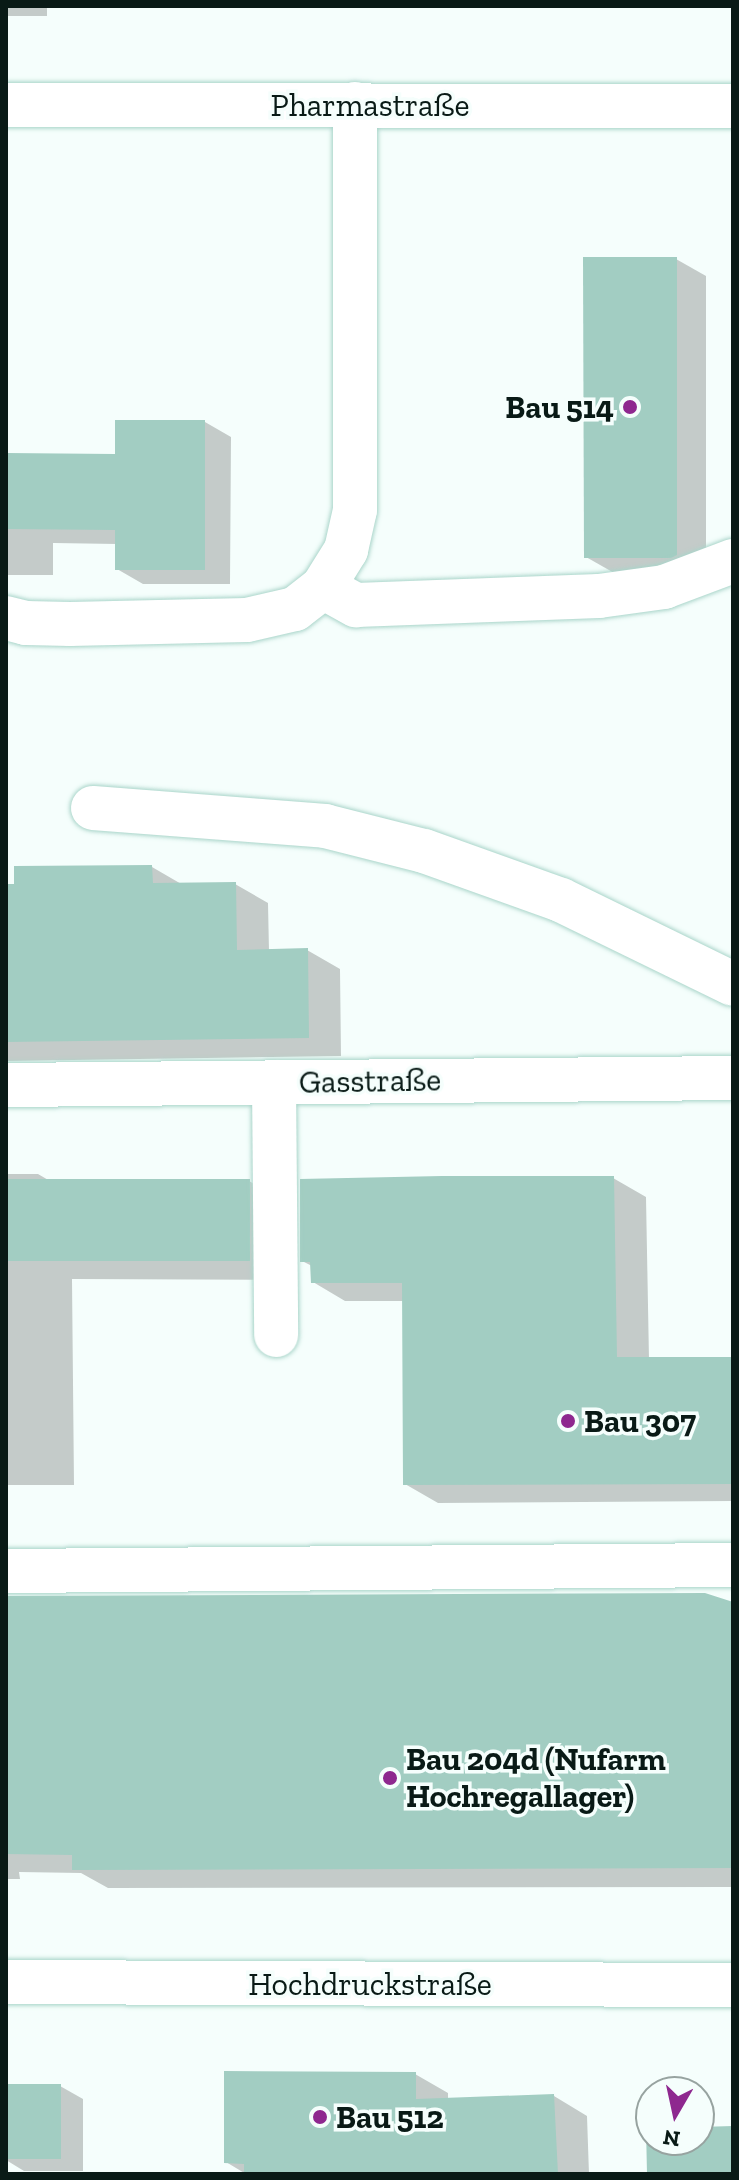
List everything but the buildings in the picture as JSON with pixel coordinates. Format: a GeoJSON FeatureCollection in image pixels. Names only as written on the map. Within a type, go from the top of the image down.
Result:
{"type":"FeatureCollection","features":[{"type":"Feature","properties":{"kind":"street"},"geometry":{"type":"LineString","coordinates":[[6,618],[26,623],[70,624],[247,620],[295,609],[323,587],[346,550],[355,510],[355,104]]}},
{"type":"Feature","properties":{"kind":"street","name":"Pharmastraße"},"geometry":{"type":"LineString","coordinates":[[6,105],[733,106]]}},
{"type":"Feature","properties":{"kind":"street"},"geometry":{"type":"LineString","coordinates":[[323,587],[356,605],[599,596],[664,587],[733,561]]}},
{"type":"Feature","properties":{"kind":"street"},"geometry":{"type":"LineString","coordinates":[[93,808],[325,826],[424,851],[561,900],[733,984]]}},
{"type":"Feature","properties":{"kind":"street","name":"Gasstraße"},"geometry":{"type":"LineString","coordinates":[[6,1085],[733,1078]]}},
{"type":"Feature","properties":{"kind":"street"},"geometry":{"type":"LineString","coordinates":[[274,1082],[276,1335]]}},
{"type":"Feature","properties":{"kind":"street"},"geometry":{"type":"LineString","coordinates":[[6,1571],[733,1565]]}},
{"type":"Feature","properties":{"kind":"street","name":"Hochdruckstraße"},"geometry":{"type":"LineString","coordinates":[[6,1982],[733,1985]]}},
{"type":"Feature","properties":{"kind":"place","name":"Bau 514"},"geometry":{"type":"Point","coordinates":[630,407]}},
{"type":"Feature","properties":{"kind":"place","name":"Bau 307"},"geometry":{"type":"Point","coordinates":[568,1421]}},
{"type":"Feature","properties":{"kind":"place","name":"Bau 204d (Nufarm Hochregallager)"},"geometry":{"type":"Point","coordinates":[390,1778]}},
{"type":"Feature","properties":{"kind":"place","name":"Bau 512"},"geometry":{"type":"Point","coordinates":[320,2117]}}]}
